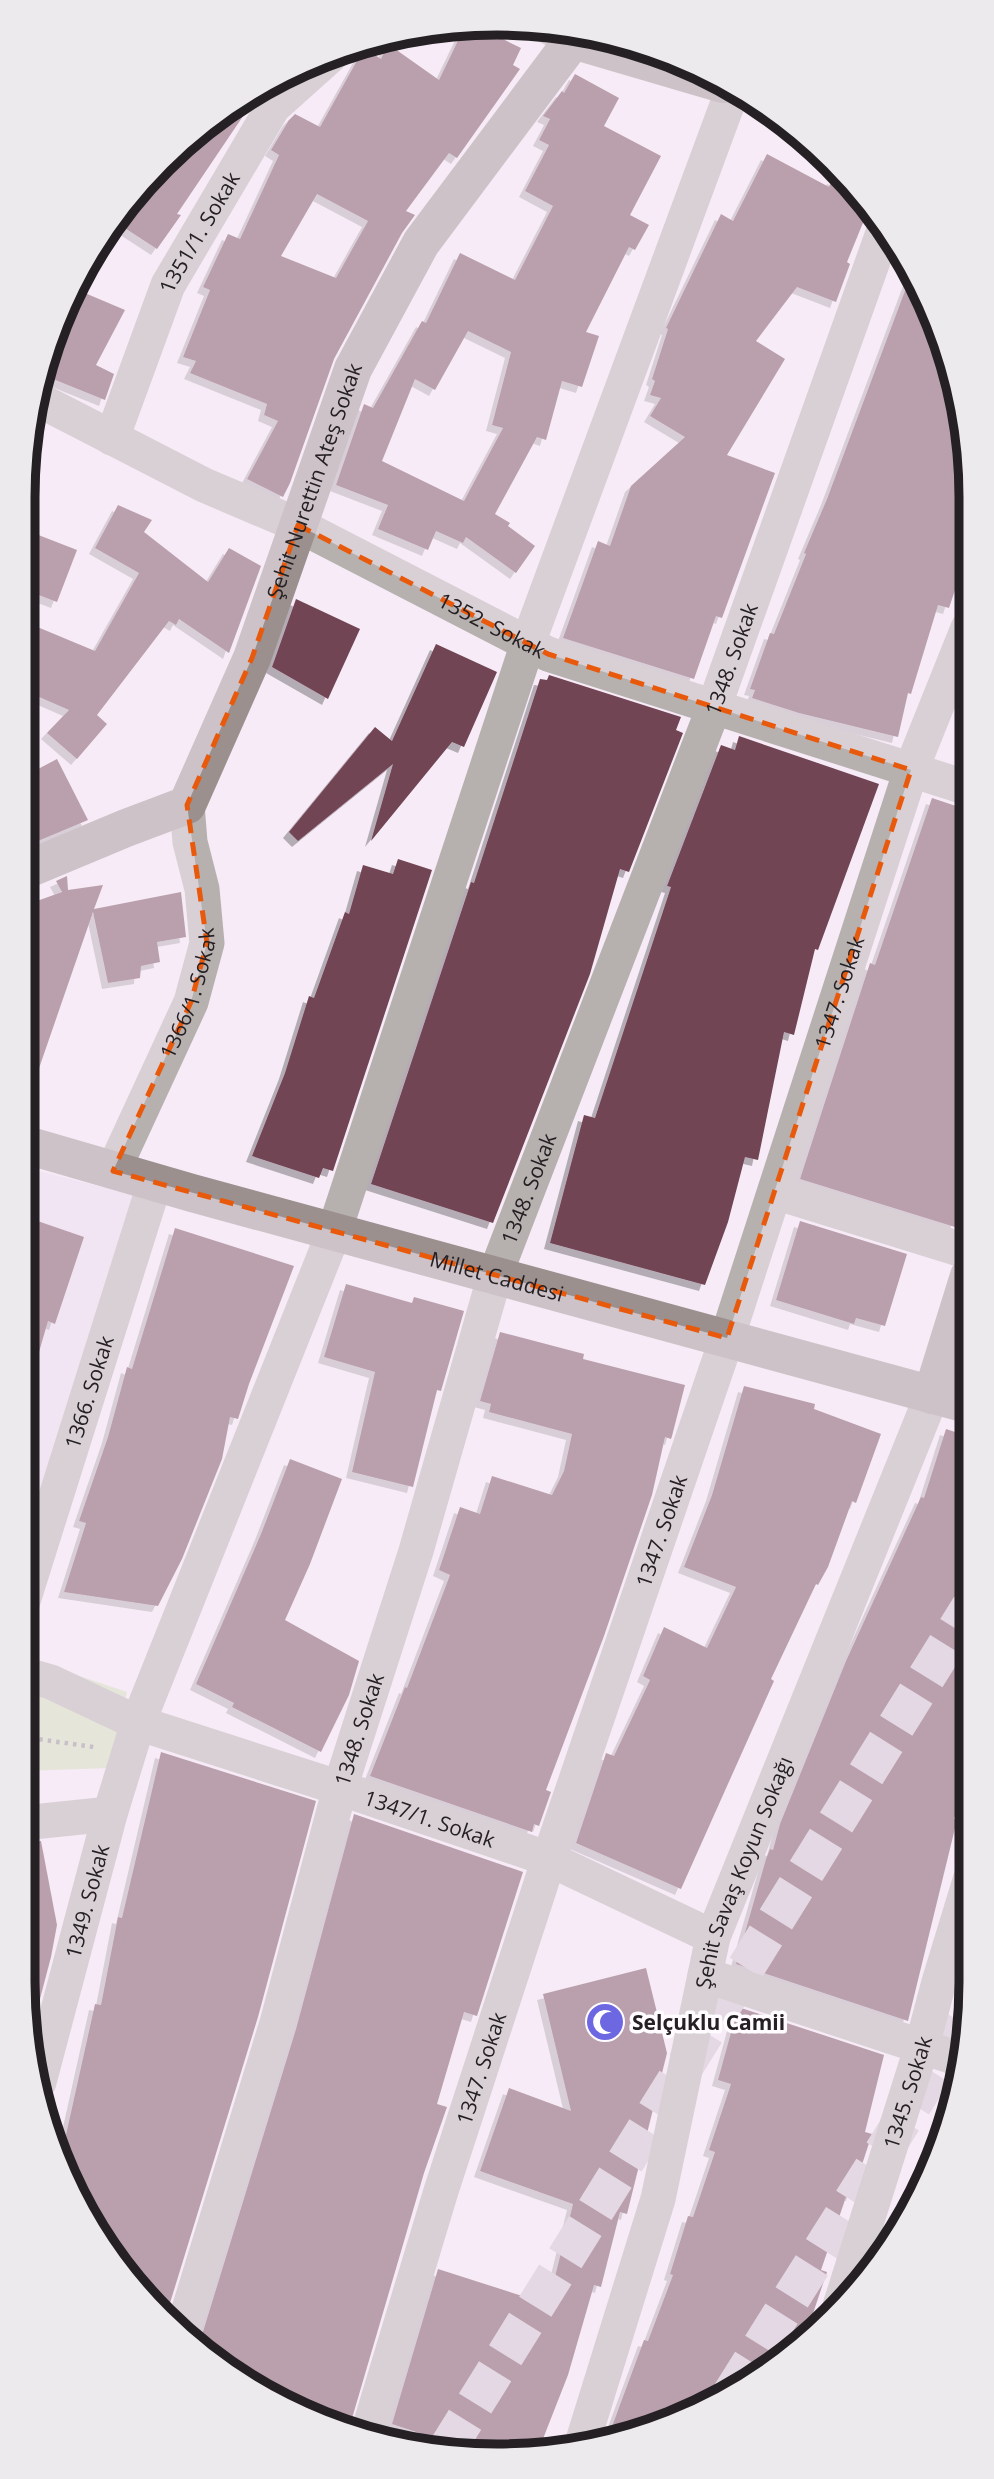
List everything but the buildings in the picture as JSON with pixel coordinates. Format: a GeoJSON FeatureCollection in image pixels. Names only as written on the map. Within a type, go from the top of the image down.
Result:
{"type":"FeatureCollection","features":[{"type":"Feature","properties":{"kind":"street","name":"Şehit Nurettin Ateş Sokak"},"geometry":{"type":"LineString","coordinates":[[187,805],[252,658],[353,369],[421,243],[561,40]]}},
{"type":"Feature","properties":{"kind":"street","name":"1351/1. Sokak"},"geometry":{"type":"LineString","coordinates":[[112,438],[168,285],[273,107],[308,76]]}},
{"type":"Feature","properties":{"kind":"street","name":"1349. Sokak"},"geometry":{"type":"LineString","coordinates":[[43,2067],[133,1737],[334,1232],[528,643],[730,98]]}},
{"type":"Feature","properties":{"kind":"street","name":"1348. Sokak"},"geometry":{"type":"LineString","coordinates":[[185,2323],[277,2024],[340,1788],[416,1550],[495,1275],[714,707],[881,239]]}},
{"type":"Feature","properties":{"kind":"street","name":"1352. Sokak"},"geometry":{"type":"LineString","coordinates":[[45,403],[204,485],[298,525],[548,654],[959,785]]}},
{"type":"Feature","properties":{"kind":"street","name":"1347. Sokak"},"geometry":{"type":"LineString","coordinates":[[370,2426],[437,2204],[549,1859],[727,1338],[911,770],[959,650]]}},
{"type":"Feature","properties":{"kind":"street"},"geometry":{"type":"LineString","coordinates":[[35,858],[187,805]]}},
{"type":"Feature","properties":{"kind":"street","name":"1366/1. Sokak"},"geometry":{"type":"LineString","coordinates":[[113,1171],[191,1002],[206,943],[202,889],[190,842],[187,805]]}},
{"type":"Feature","properties":{"kind":"street","name":"Millet Caddesi"},"geometry":{"type":"LineString","coordinates":[[35,1148],[959,1402]]}},
{"type":"Feature","properties":{"kind":"street","name":"1366. Sokak"},"geometry":{"type":"LineString","coordinates":[[35,1563],[155,1182]]}},
{"type":"Feature","properties":{"kind":"street"},"geometry":{"type":"LineString","coordinates":[[775,1192],[959,1249]]}},
{"type":"Feature","properties":{"kind":"street"},"geometry":{"type":"LineString","coordinates":[[932,1395],[959,1308]]}},
{"type":"Feature","properties":{"kind":"street","name":"Şehit Savaş Koyun Sokağı"},"geometry":{"type":"LineString","coordinates":[[585,2435],[658,2199],[713,1937],[932,1395]]}},
{"type":"Feature","properties":{"kind":"street","name":"1347/1. Sokak"},"geometry":{"type":"LineString","coordinates":[[35,1677],[51,1682],[133,1737],[340,1788],[549,1859],[713,1937]]}},
{"type":"Feature","properties":{"kind":"street"},"geometry":{"type":"LineString","coordinates":[[35,1822],[110,1814]]}},
{"type":"Feature","properties":{"kind":"street","name":"1345. Sokak"},"geometry":{"type":"LineString","coordinates":[[847,2283],[922,2046],[959,1916]]}},
{"type":"Feature","properties":{"kind":"street"},"geometry":{"type":"LineString","coordinates":[[705,1975],[953,2057]]}},
{"type":"Feature","properties":{"kind":"path"},"geometry":{"type":"LineString","coordinates":[[35,1738],[133,1737]]}},
{"type":"Feature","properties":{"kind":"highlighted area"},"geometry":{"type":"Polygon","coordinates":[[[298,525],[548,654],[911,770],[727,1338],[113,1171],[191,1002],[207,943],[187,805],[252,658],[298,525]]]}},
{"type":"Feature","properties":{"kind":"shaded area"},"geometry":{"type":"Polygon","coordinates":[[[35,1170],[134,1195],[35,1523],[35,1170]]]}},
{"type":"Feature","properties":{"kind":"green space"},"geometry":{"type":"Polygon","coordinates":[[[35,1661],[127,1692],[109,1768],[35,1771],[35,1661]]]}},
{"type":"Feature","properties":{"kind":"tunnel"},"geometry":{"type":"LineString","coordinates":[[452,2441],[959,1625]]}},
{"type":"Feature","properties":{"kind":"tunnel"},"geometry":{"type":"LineString","coordinates":[[745,2371],[956,2036]]}},
{"type":"Feature","properties":{"kind":"place","name":"Selçuklu Camii"},"geometry":{"type":"Point","coordinates":[605,2022]}}]}
